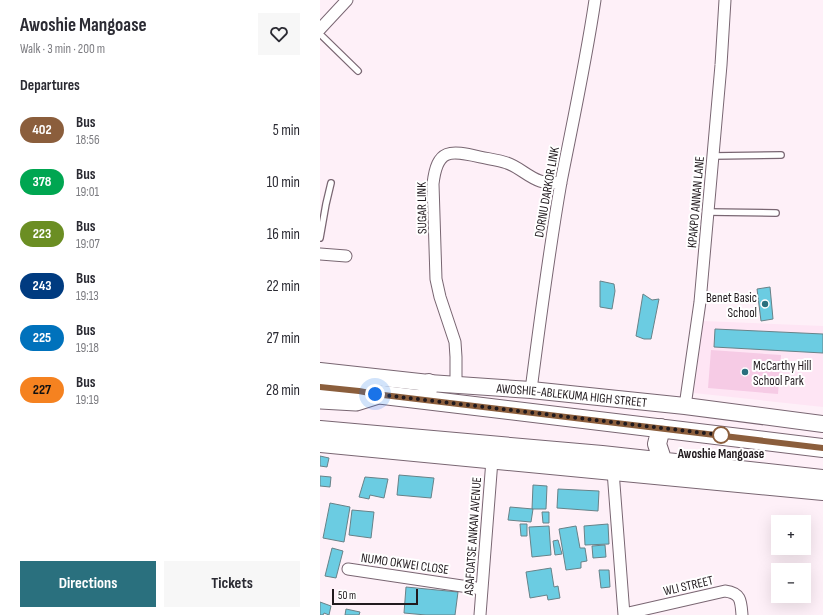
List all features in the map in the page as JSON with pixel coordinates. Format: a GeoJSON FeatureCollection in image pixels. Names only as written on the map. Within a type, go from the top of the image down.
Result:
{"type":"FeatureCollection","features":[{"type":"Feature","properties":{"kind":"highway"},"geometry":{"type":"LineString","coordinates":[[320,398],[356,400],[375,394]]}},
{"type":"Feature","properties":{"kind":"main road","name":"AWOSHIE-ABLEKUMA HIGH STREET"},"geometry":{"type":"LineString","coordinates":[[320,387],[375,394],[428,391],[661,428],[823,448]]}},
{"type":"Feature","properties":{"kind":"main road"},"geometry":{"type":"LineString","coordinates":[[661,428],[657,444],[664,462]]}},
{"type":"Feature","properties":{"kind":"main road"},"geometry":{"type":"LineString","coordinates":[[320,430],[664,462],[823,479]]}},
{"type":"Feature","properties":{"kind":"street"},"geometry":{"type":"LineString","coordinates":[[320,29],[347,0]]}},
{"type":"Feature","properties":{"kind":"street","name":"DORNU DARKOR LINK"},"geometry":{"type":"LineString","coordinates":[[531,390],[545,281],[561,183],[587,50],[595,0]]}},
{"type":"Feature","properties":{"kind":"street","name":"KPAKPO ANNAN LANE"},"geometry":{"type":"LineString","coordinates":[[685,406],[700,302],[721,65],[725,0]]}},
{"type":"Feature","properties":{"kind":"street","name":"SUGAR LINK"},"geometry":{"type":"LineString","coordinates":[[456,384],[455,342],[440,297],[436,279],[433,184],[435,170],[439,161],[447,154],[458,152],[507,162],[542,182],[561,183]]}},
{"type":"Feature","properties":{"kind":"street"},"geometry":{"type":"LineString","coordinates":[[320,254],[346,256]]}},
{"type":"Feature","properties":{"kind":"street","name":"AWOSHIE-ABLEKUMA HIGH STREET"},"geometry":{"type":"LineString","coordinates":[[320,371],[428,391],[456,384],[531,390],[685,406],[823,424]]}},
{"type":"Feature","properties":{"kind":"street"},"geometry":{"type":"LineString","coordinates":[[320,444],[823,492]]}},
{"type":"Feature","properties":{"kind":"street","name":"ASAFOATSE ANKAN AVENUE"},"geometry":{"type":"LineString","coordinates":[[480,615],[492,460]]}},
{"type":"Feature","properties":{"kind":"street"},"geometry":{"type":"LineString","coordinates":[[613,471],[624,615]]}},
{"type":"Feature","properties":{"kind":"street","name":"NUMO OKWEI CLOSE"},"geometry":{"type":"LineString","coordinates":[[348,569],[482,589]]}},
{"type":"Feature","properties":{"kind":"street","name":"WLI STREET"},"geometry":{"type":"LineString","coordinates":[[624,615],[725,591],[734,592],[739,597],[742,615]]}},
{"type":"Feature","properties":{"kind":"lane"},"geometry":{"type":"LineString","coordinates":[[320,34],[358,71]]}},
{"type":"Feature","properties":{"kind":"lane"},"geometry":{"type":"LineString","coordinates":[[713,156],[781,155]]}},
{"type":"Feature","properties":{"kind":"lane"},"geometry":{"type":"LineString","coordinates":[[320,238],[331,183]]}},
{"type":"Feature","properties":{"kind":"lane"},"geometry":{"type":"LineString","coordinates":[[708,212],[776,213]]}},
{"type":"Feature","properties":{"kind":"shaded area"},"geometry":{"type":"Polygon","coordinates":[[[703,321],[823,326],[823,407],[694,393],[703,321]]]}},
{"type":"Feature","properties":{"kind":"shaded area","name":"McCarthy Hill School Park"},"geometry":{"type":"Polygon","coordinates":[[[711,350],[781,355],[778,394],[708,388],[711,350]]]}},
{"type":"Feature","properties":{"kind":"building"},"geometry":{"type":"Polygon","coordinates":[[[600,281],[614,284],[615,291],[612,309],[600,307],[600,281]]]}},
{"type":"Feature","properties":{"kind":"building","name":"Benet Basic School"},"geometry":{"type":"Polygon","coordinates":[[[770,287],[773,319],[761,321],[757,289],[770,287]]]}},
{"type":"Feature","properties":{"kind":"building"},"geometry":{"type":"Polygon","coordinates":[[[643,294],[652,300],[659,299],[651,339],[644,339],[636,336],[643,294]]]}},
{"type":"Feature","properties":{"kind":"building"},"geometry":{"type":"Polygon","coordinates":[[[715,329],[823,334],[823,353],[714,347],[715,329]]]}},
{"type":"Feature","properties":{"kind":"building"},"geometry":{"type":"Polygon","coordinates":[[[320,456],[329,458],[327,467],[320,466],[320,456]]]}},
{"type":"Feature","properties":{"kind":"building"},"geometry":{"type":"Polygon","coordinates":[[[399,475],[434,478],[431,498],[397,495],[399,475]]]}},
{"type":"Feature","properties":{"kind":"building"},"geometry":{"type":"Polygon","coordinates":[[[320,476],[331,477],[330,487],[320,486],[320,476]]]}},
{"type":"Feature","properties":{"kind":"building"},"geometry":{"type":"Polygon","coordinates":[[[365,477],[388,479],[384,498],[370,495],[369,499],[359,497],[365,477]]]}},
{"type":"Feature","properties":{"kind":"building"},"geometry":{"type":"Polygon","coordinates":[[[533,485],[547,486],[546,509],[532,509],[533,485]]]}},
{"type":"Feature","properties":{"kind":"building"},"geometry":{"type":"Polygon","coordinates":[[[558,489],[599,491],[598,511],[557,508],[558,489]]]}},
{"type":"Feature","properties":{"kind":"building"},"geometry":{"type":"Polygon","coordinates":[[[330,503],[350,507],[344,542],[323,538],[330,503]]]}},
{"type":"Feature","properties":{"kind":"building"},"geometry":{"type":"Polygon","coordinates":[[[510,507],[533,509],[531,522],[508,520],[510,507]]]}},
{"type":"Feature","properties":{"kind":"building"},"geometry":{"type":"Polygon","coordinates":[[[352,510],[374,512],[371,538],[349,535],[352,510]]]}},
{"type":"Feature","properties":{"kind":"building"},"geometry":{"type":"Polygon","coordinates":[[[542,512],[549,512],[549,523],[543,523],[542,512]]]}},
{"type":"Feature","properties":{"kind":"building"},"geometry":{"type":"Polygon","coordinates":[[[520,524],[527,524],[527,536],[521,536],[520,524]]]}},
{"type":"Feature","properties":{"kind":"building"},"geometry":{"type":"Polygon","coordinates":[[[608,524],[609,544],[585,545],[584,526],[608,524]]]}},
{"type":"Feature","properties":{"kind":"building"},"geometry":{"type":"Polygon","coordinates":[[[549,526],[551,555],[532,557],[529,527],[549,526]]]}},
{"type":"Feature","properties":{"kind":"building"},"geometry":{"type":"Polygon","coordinates":[[[576,526],[580,548],[585,548],[587,561],[581,562],[581,568],[566,570],[559,529],[576,526]]]}},
{"type":"Feature","properties":{"kind":"building"},"geometry":{"type":"Polygon","coordinates":[[[558,540],[562,554],[555,555],[553,541],[558,540]]]}},
{"type":"Feature","properties":{"kind":"building"},"geometry":{"type":"Polygon","coordinates":[[[605,545],[606,557],[593,558],[592,546],[605,545]]]}},
{"type":"Feature","properties":{"kind":"building"},"geometry":{"type":"Polygon","coordinates":[[[332,548],[343,551],[336,578],[325,576],[332,548]]]}},
{"type":"Feature","properties":{"kind":"building"},"geometry":{"type":"Polygon","coordinates":[[[551,568],[554,587],[558,586],[560,598],[548,600],[547,595],[530,598],[526,572],[551,568]]]}},
{"type":"Feature","properties":{"kind":"building"},"geometry":{"type":"Polygon","coordinates":[[[599,570],[609,570],[610,587],[601,588],[599,570]]]}},
{"type":"Feature","properties":{"kind":"building"},"geometry":{"type":"Polygon","coordinates":[[[406,587],[458,592],[455,615],[404,613],[406,587]]]}},
{"type":"Feature","properties":{"kind":"building"},"geometry":{"type":"Polygon","coordinates":[[[320,602],[331,606],[329,615],[324,613],[323,615],[320,615],[320,602]]]}},
{"type":"Feature","properties":{"kind":"building"},"geometry":{"type":"Polygon","coordinates":[[[346,609],[360,612],[359,615],[345,615],[346,609]]]}},
{"type":"Feature","properties":{"kind":"bus line","name":"402"},"geometry":{"type":"LineString","coordinates":[[320,387],[823,448]]}},
{"type":"Feature","properties":{"kind":"place","name":"Benet Basic School"},"geometry":{"type":"Point","coordinates":[765,304]}},
{"type":"Feature","properties":{"kind":"place","name":"McCarthy Hill School Park"},"geometry":{"type":"Point","coordinates":[745,372]}},
{"type":"Feature","properties":{"kind":"place","name":"Awoshie Mangoase"},"geometry":{"type":"Point","coordinates":[721,435]}},
{"type":"Feature","properties":{"kind":"route"},"geometry":{"type":"LineString","coordinates":[[375,394],[721,435]]}}]}
